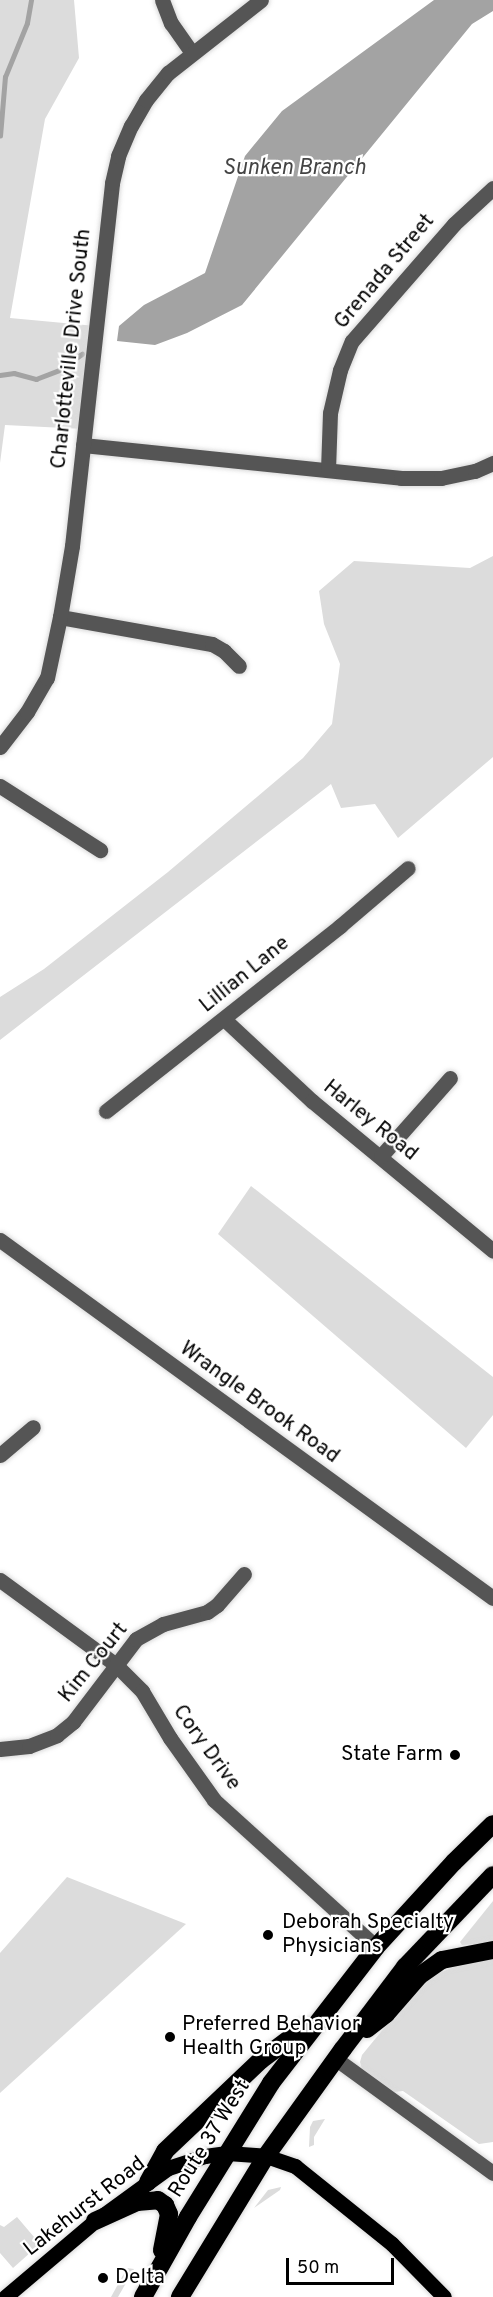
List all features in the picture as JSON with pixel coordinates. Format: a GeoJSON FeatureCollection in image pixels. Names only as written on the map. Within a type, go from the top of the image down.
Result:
{"type":"FeatureCollection","features":[{"type":"Feature","properties":{"kind":"highway","name":"Route 37 West"},"geometry":{"type":"LineString","coordinates":[[143,2297],[227,2153],[271,2083],[376,1947],[454,1862],[493,1824]]}},
{"type":"Feature","properties":{"kind":"highway"},"geometry":{"type":"LineString","coordinates":[[180,2297],[266,2156],[339,2054],[405,1968],[493,1875]]}},
{"type":"Feature","properties":{"kind":"highway"},"geometry":{"type":"LineString","coordinates":[[339,2054],[386,2014],[419,1976],[442,1960],[493,1950]]}},
{"type":"Feature","properties":{"kind":"highway"},"geometry":{"type":"LineString","coordinates":[[148,2182],[165,2151],[261,2060],[326,2011]]}},
{"type":"Feature","properties":{"kind":"highway"},"geometry":{"type":"LineString","coordinates":[[95,2222],[137,2202],[158,2200],[165,2205],[168,2223],[156,2272]]}},
{"type":"Feature","properties":{"kind":"main road","name":"Lakehurst Road"},"geometry":{"type":"LineString","coordinates":[[5,2297],[95,2222],[168,2168],[205,2156],[227,2153],[266,2156],[295,2166],[392,2244],[444,2297]]}},
{"type":"Feature","properties":{"kind":"street"},"geometry":{"type":"LineString","coordinates":[[162,0],[171,23],[192,54]]}},
{"type":"Feature","properties":{"kind":"street","name":"Charlotteville Drive South"},"geometry":{"type":"LineString","coordinates":[[0,747],[27,712],[47,678],[60,617],[72,546],[112,183],[118,156],[130,126],[146,100],[168,73],[261,0]]}},
{"type":"Feature","properties":{"kind":"street","name":"Grenada Street"},"geometry":{"type":"LineString","coordinates":[[328,470],[330,413],[339,370],[352,341],[454,224],[493,188]]}},
{"type":"Feature","properties":{"kind":"street"},"geometry":{"type":"LineString","coordinates":[[83,445],[401,478],[441,478],[475,471],[493,463]]}},
{"type":"Feature","properties":{"kind":"street"},"geometry":{"type":"LineString","coordinates":[[60,617],[212,644],[224,651],[239,666]]}},
{"type":"Feature","properties":{"kind":"street"},"geometry":{"type":"LineString","coordinates":[[0,786],[100,850]]}},
{"type":"Feature","properties":{"kind":"street","name":"Lillian Lane"},"geometry":{"type":"LineString","coordinates":[[106,1111],[224,1019],[408,868]]}},
{"type":"Feature","properties":{"kind":"street","name":"Harley Road"},"geometry":{"type":"LineString","coordinates":[[224,1019],[312,1101],[493,1251]]}},
{"type":"Feature","properties":{"kind":"street"},"geometry":{"type":"LineString","coordinates":[[381,1156],[450,1078]]}},
{"type":"Feature","properties":{"kind":"street","name":"Wrangle Brook Road"},"geometry":{"type":"LineString","coordinates":[[0,1240],[493,1598]]}},
{"type":"Feature","properties":{"kind":"street"},"geometry":{"type":"LineString","coordinates":[[0,1455],[33,1427]]}},
{"type":"Feature","properties":{"kind":"street","name":"Kim Court"},"geometry":{"type":"LineString","coordinates":[[0,1749],[29,1746],[57,1735],[73,1722],[136,1639],[163,1624],[207,1612],[223,1599],[244,1574]]}},
{"type":"Feature","properties":{"kind":"street","name":"Cory Drive"},"geometry":{"type":"LineString","coordinates":[[0,1580],[116,1665],[142,1691],[170,1738],[214,1800],[376,1947]]}},
{"type":"Feature","properties":{"kind":"street"},"geometry":{"type":"LineString","coordinates":[[339,2054],[493,2173]]}},
{"type":"Feature","properties":{"kind":"shaded area"},"geometry":{"type":"Polygon","coordinates":[[[0,0],[74,0],[79,58],[45,119],[10,318],[96,326],[84,429],[5,425],[0,463],[0,0]]]}},
{"type":"Feature","properties":{"kind":"shaded area"},"geometry":{"type":"Polygon","coordinates":[[[493,556],[493,757],[398,838],[375,804],[341,808],[331,784],[0,1040],[0,997],[44,969],[168,872],[303,758],[332,724],[340,664],[324,624],[319,591],[354,561],[470,568],[493,556]]]}},
{"type":"Feature","properties":{"kind":"shaded area"},"geometry":{"type":"Polygon","coordinates":[[[251,1186],[493,1377],[493,1415],[466,1448],[218,1234],[251,1186]]]}},
{"type":"Feature","properties":{"kind":"shaded area"},"geometry":{"type":"Polygon","coordinates":[[[67,1877],[186,1924],[0,2093],[0,1953],[67,1877]]]}},
{"type":"Feature","properties":{"kind":"shaded area"},"geometry":{"type":"Polygon","coordinates":[[[493,1901],[493,1943],[462,1945],[460,1942],[493,1901]]]}},
{"type":"Feature","properties":{"kind":"shaded area"},"geometry":{"type":"Polygon","coordinates":[[[493,1959],[493,2142],[479,2144],[403,2091],[394,2092],[362,2069],[360,2062],[362,2055],[416,1989],[434,1975],[467,1962],[493,1959]]]}},
{"type":"Feature","properties":{"kind":"shaded area"},"geometry":{"type":"Polygon","coordinates":[[[325,2119],[314,2137],[314,2145],[309,2147],[310,2127],[313,2121],[325,2119]]]}},
{"type":"Feature","properties":{"kind":"shaded area"},"geometry":{"type":"Polygon","coordinates":[[[281,2187],[280,2190],[254,2208],[268,2190],[281,2187]]]}},
{"type":"Feature","properties":{"kind":"shaded area"},"geometry":{"type":"Polygon","coordinates":[[[17,2217],[40,2244],[13,2268],[0,2253],[0,2225],[4,2227],[17,2217]]]}},
{"type":"Feature","properties":{"kind":"shaded area"},"geometry":{"type":"Polygon","coordinates":[[[127,2268],[134,2269],[118,2297],[111,2297],[127,2268]]]}},
{"type":"Feature","properties":{"kind":"water","name":"Sunken Branch"},"geometry":{"type":"Polygon","coordinates":[[[434,0],[493,0],[493,11],[472,24],[242,305],[187,333],[155,345],[117,341],[119,326],[144,305],[205,273],[245,156],[282,111],[434,0]]]}},
{"type":"Feature","properties":{"kind":"waterway"},"geometry":{"type":"LineString","coordinates":[[0,136],[5,77],[27,23],[31,0]]}},
{"type":"Feature","properties":{"kind":"waterway","name":"Sunken Branch"},"geometry":{"type":"LineString","coordinates":[[0,375],[14,373],[36,379],[59,370],[82,354]]}},
{"type":"Feature","properties":{"kind":"place","name":"State Farm"},"geometry":{"type":"Point","coordinates":[455,1755]}},
{"type":"Feature","properties":{"kind":"place","name":"Deborah Specialty Physicians"},"geometry":{"type":"Point","coordinates":[268,1935]}},
{"type":"Feature","properties":{"kind":"place","name":"Preferred Behavior Health Group"},"geometry":{"type":"Point","coordinates":[170,2037]}},
{"type":"Feature","properties":{"kind":"place","name":"Delta"},"geometry":{"type":"Point","coordinates":[103,2278]}}]}
